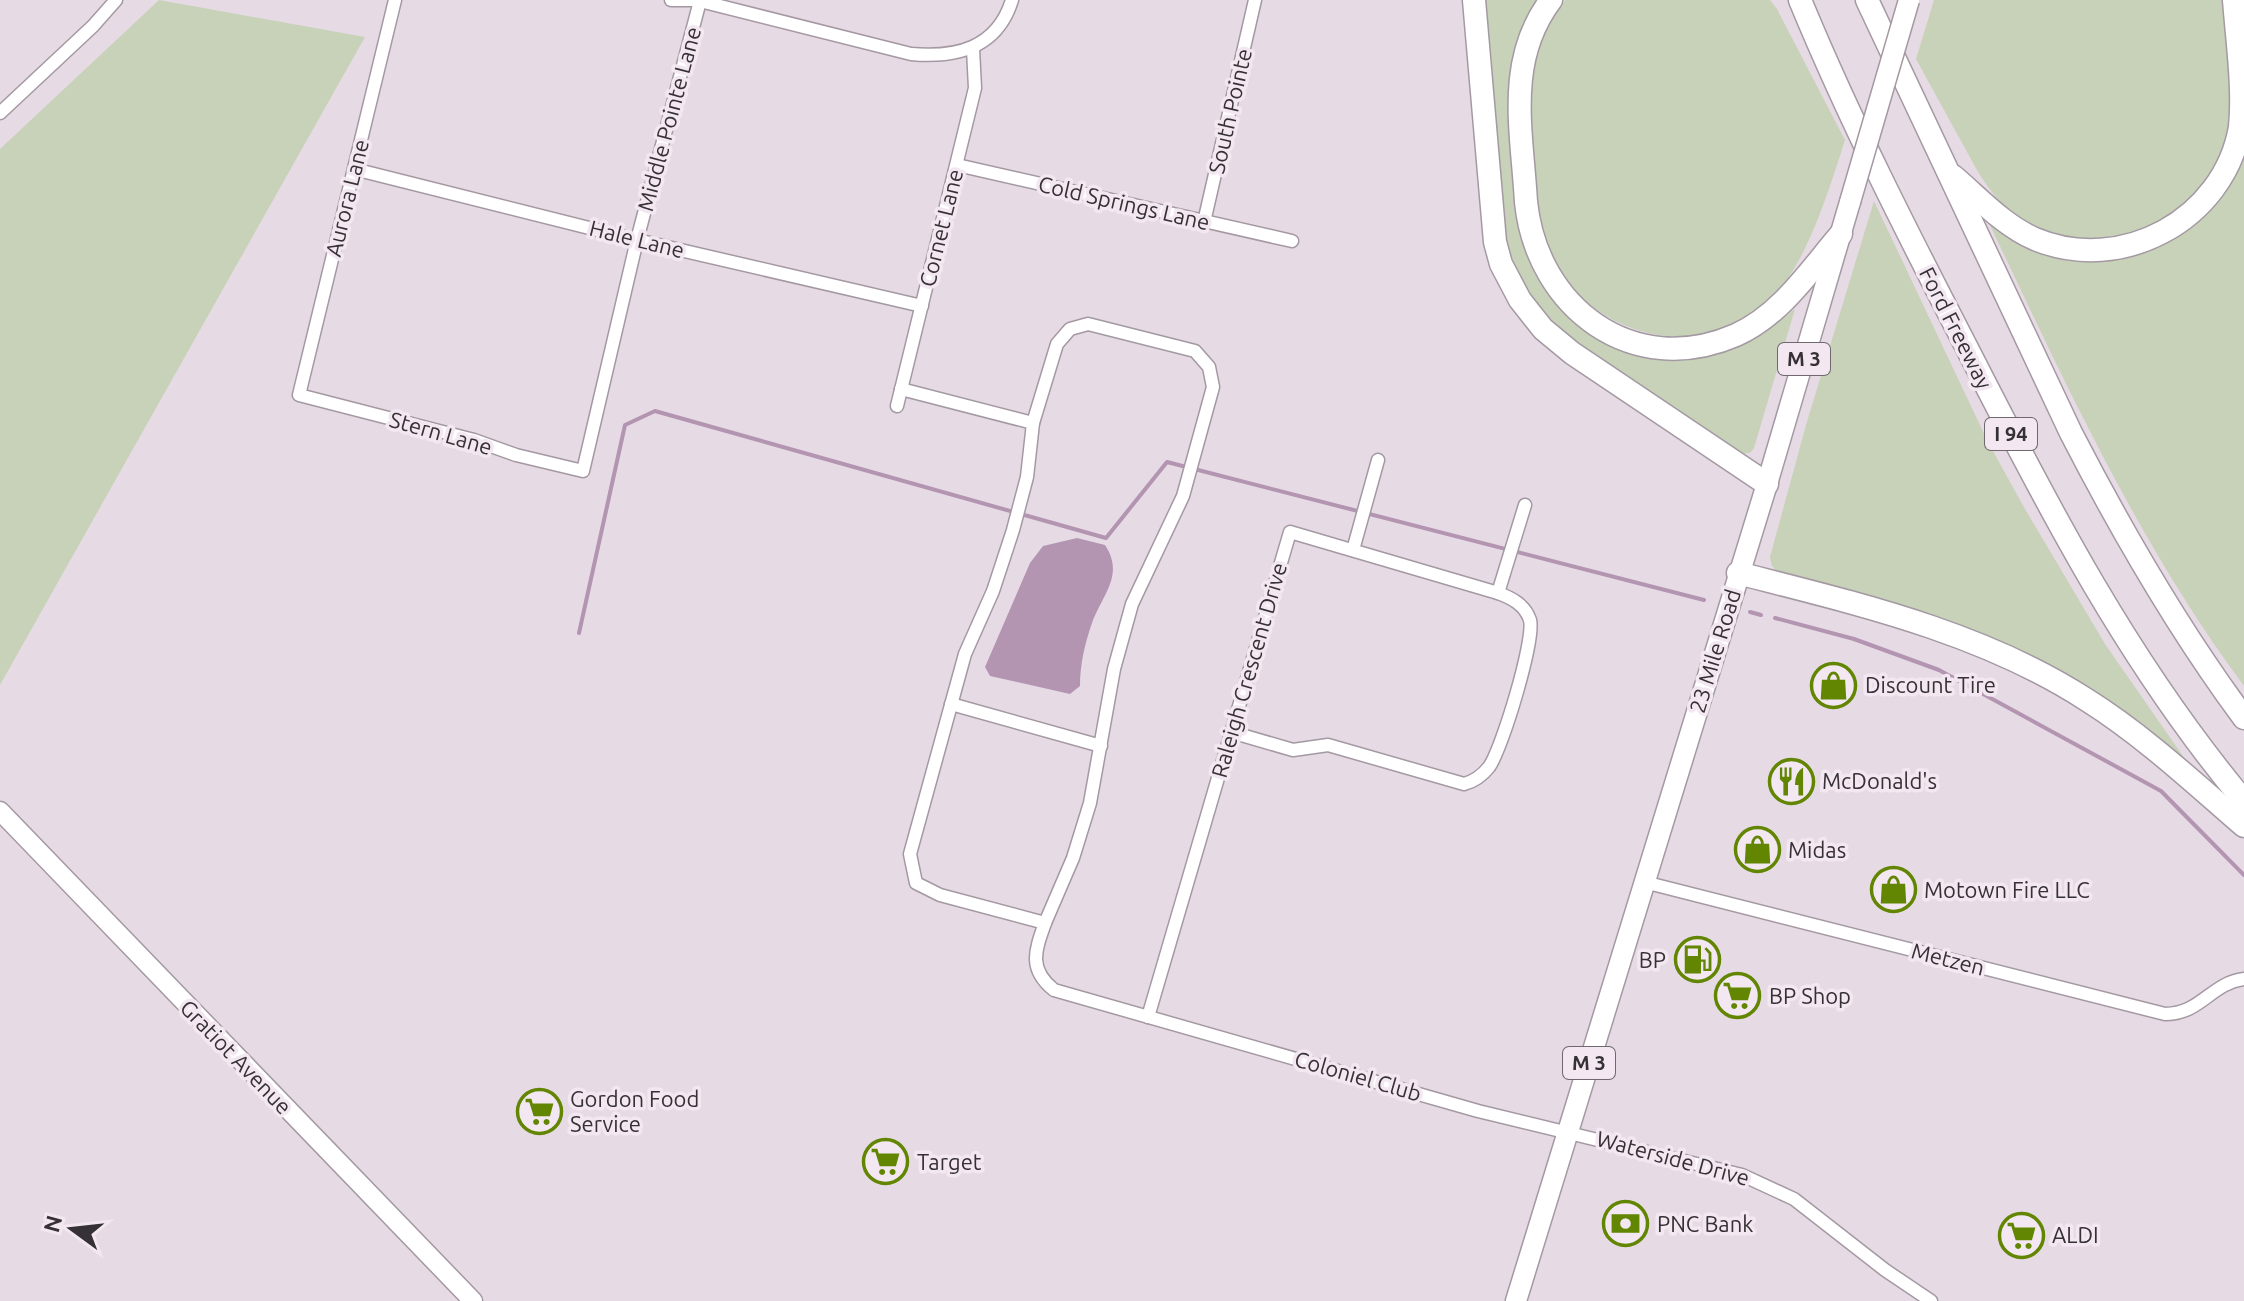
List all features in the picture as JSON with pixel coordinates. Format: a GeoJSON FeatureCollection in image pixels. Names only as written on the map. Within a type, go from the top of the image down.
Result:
{"type":"FeatureCollection","features":[{"type":"Feature","properties":{"kind":"highway"},"geometry":{"type":"LineString","coordinates":[[1474,0],[1491,218],[1501,264],[1520,300],[1543,329],[1572,353],[1767,484]]}},
{"type":"Feature","properties":{"kind":"highway"},"geometry":{"type":"LineString","coordinates":[[1551,0],[1531,33],[1520,70],[1526,202],[1540,261],[1577,311],[1613,334],[1649,346],[1681,347],[1713,343],[1737,335],[1775,309],[1841,234]]}},
{"type":"Feature","properties":{"kind":"highway"},"geometry":{"type":"LineString","coordinates":[[1782,0],[1818,44]]}},
{"type":"Feature","properties":{"kind":"highway","name":"Ford Freeway"},"geometry":{"type":"LineString","coordinates":[[1800,0],[1926,269],[2073,551],[2143,666],[2244,801]]}},
{"type":"Feature","properties":{"kind":"highway","name":"I 94"},"geometry":{"type":"LineString","coordinates":[[1867,0],[2105,500],[2174,615],[2244,718]]}},
{"type":"Feature","properties":{"kind":"highway"},"geometry":{"type":"LineString","coordinates":[[1947,170],[2007,222],[2052,245],[2090,250],[2121,248],[2174,227],[2216,186],[2235,147],[2241,125],[2234,0]]}},
{"type":"Feature","properties":{"kind":"highway"},"geometry":{"type":"LineString","coordinates":[[1738,573],[1904,618],[2026,666],[2085,698],[2135,732],[2244,826]]}},
{"type":"Feature","properties":{"kind":"main road","name":"23 Mile Road"},"geometry":{"type":"LineString","coordinates":[[1516,1301],[1767,484],[1909,0]]}},
{"type":"Feature","properties":{"kind":"main road","name":"Gratiot Avenue"},"geometry":{"type":"LineString","coordinates":[[0,811],[473,1301]]}},
{"type":"Feature","properties":{"kind":"street"},"geometry":{"type":"LineString","coordinates":[[0,113],[93,26],[116,0]]}},
{"type":"Feature","properties":{"kind":"street","name":"Aurora Lane"},"geometry":{"type":"LineString","coordinates":[[299,395],[395,0]]}},
{"type":"Feature","properties":{"kind":"street"},"geometry":{"type":"LineString","coordinates":[[671,0],[699,0],[911,54],[937,57],[973,49],[1003,20],[1012,0]]}},
{"type":"Feature","properties":{"kind":"street","name":"Middle Pointe Lane"},"geometry":{"type":"LineString","coordinates":[[583,471],[637,240],[699,0]]}},
{"type":"Feature","properties":{"kind":"street","name":"South Pointe"},"geometry":{"type":"LineString","coordinates":[[1204,222],[1255,0]]}},
{"type":"Feature","properties":{"kind":"street","name":"Cornet Lane"},"geometry":{"type":"LineString","coordinates":[[897,406],[975,88],[973,49]]}},
{"type":"Feature","properties":{"kind":"street","name":"Cold Springs Lane"},"geometry":{"type":"LineString","coordinates":[[957,165],[1292,241]]}},
{"type":"Feature","properties":{"kind":"street","name":"Hale Lane"},"geometry":{"type":"LineString","coordinates":[[354,169],[637,240],[922,306]]}},
{"type":"Feature","properties":{"kind":"street","name":"Coloniel Club"},"geometry":{"type":"LineString","coordinates":[[1045,923],[940,895],[916,883],[910,854],[965,654],[993,591],[1013,530],[1027,477],[1033,423],[1057,344],[1070,329],[1088,324],[1195,351],[1209,367],[1213,387],[1183,496],[1132,604],[1114,669],[1090,803],[1073,858],[1038,943],[1035,967],[1042,981],[1054,990],[1478,1111],[1569,1131]]}},
{"type":"Feature","properties":{"kind":"street"},"geometry":{"type":"LineString","coordinates":[[901,389],[1033,423]]}},
{"type":"Feature","properties":{"kind":"street","name":"Stern Lane"},"geometry":{"type":"LineString","coordinates":[[299,395],[583,471]]}},
{"type":"Feature","properties":{"kind":"street"},"geometry":{"type":"LineString","coordinates":[[1353,550],[1378,460]]}},
{"type":"Feature","properties":{"kind":"street"},"geometry":{"type":"LineString","coordinates":[[1231,732],[1293,750],[1328,745],[1464,784],[1474,781],[1496,756],[1531,642],[1529,618],[1524,610],[1514,599],[1498,593],[1525,505]]}},
{"type":"Feature","properties":{"kind":"street","name":"Raleigh Crescent Drive"},"geometry":{"type":"LineString","coordinates":[[1148,1017],[1290,532],[1498,593]]}},
{"type":"Feature","properties":{"kind":"street"},"geometry":{"type":"LineString","coordinates":[[951,704],[1101,746]]}},
{"type":"Feature","properties":{"kind":"street","name":"Metzen"},"geometry":{"type":"LineString","coordinates":[[1644,882],[2165,1014],[2181,1014],[2200,1004],[2218,988],[2233,980],[2244,979]]}},
{"type":"Feature","properties":{"kind":"street","name":"Waterside Drive"},"geometry":{"type":"LineString","coordinates":[[1569,1131],[1716,1167],[1776,1189],[1805,1206],[1885,1270],[1931,1301]]}},
{"type":"Feature","properties":{"kind":"green space"},"geometry":{"type":"Polygon","coordinates":[[[159,0],[365,37],[0,685],[0,149],[159,0]]]}},
{"type":"Feature","properties":{"kind":"green space"},"geometry":{"type":"Polygon","coordinates":[[[1483,0],[1538,0],[1523,26],[1513,55],[1509,99],[1512,161],[1520,222],[1531,265],[1543,287],[1565,313],[1597,332],[1674,354],[1706,357],[1733,349],[1795,309],[1750,453],[1738,454],[1581,350],[1545,320],[1514,271],[1502,236],[1483,0]]]}},
{"type":"Feature","properties":{"kind":"green space"},"geometry":{"type":"Polygon","coordinates":[[[1565,0],[1770,0],[1845,140],[1819,216],[1793,270],[1783,285],[1756,312],[1725,329],[1691,336],[1657,335],[1624,325],[1594,308],[1568,283],[1548,251],[1536,198],[1531,86],[1543,33],[1565,0]]]}},
{"type":"Feature","properties":{"kind":"green space"},"geometry":{"type":"Polygon","coordinates":[[[1934,0],[2224,0],[2233,106],[2227,140],[2215,167],[2199,190],[2179,209],[2129,235],[2102,240],[2074,239],[2035,228],[2007,208],[1984,182],[1916,59],[1934,0]]]}},
{"type":"Feature","properties":{"kind":"green space"},"geometry":{"type":"Polygon","coordinates":[[[2244,142],[2244,686],[2169,575],[2136,517],[2073,398],[1986,217],[2022,240],[2152,245],[2244,142]]]}},
{"type":"Feature","properties":{"kind":"green space"},"geometry":{"type":"Polygon","coordinates":[[[1874,201],[1988,442],[2105,644],[2185,759],[2182,761],[2124,715],[1777,572],[1772,566],[1770,557],[1806,425],[1874,201]]]}},
{"type":"Feature","properties":{"kind":"shaded area"},"geometry":{"type":"Polygon","coordinates":[[[1077,538],[1105,545],[1113,566],[1110,585],[1087,638],[1080,686],[1070,694],[990,676],[985,667],[1030,563],[1043,546],[1077,538]]]}},
{"type":"Feature","properties":{"kind":"waterway"},"geometry":{"type":"LineString","coordinates":[[579,633],[625,425],[655,411],[1106,538],[1167,462],[1704,600]]}},
{"type":"Feature","properties":{"kind":"waterway"},"geometry":{"type":"LineString","coordinates":[[1750,612],[1761,615]]}},
{"type":"Feature","properties":{"kind":"waterway"},"geometry":{"type":"LineString","coordinates":[[1775,618],[1854,639],[1939,670],[2161,791],[2244,875]]}},
{"type":"Feature","properties":{"kind":"place","name":"Discount Tire"},"geometry":{"type":"Point","coordinates":[1834,685]}},
{"type":"Feature","properties":{"kind":"place","name":"McDonald's"},"geometry":{"type":"Point","coordinates":[1791,781]}},
{"type":"Feature","properties":{"kind":"place","name":"Midas"},"geometry":{"type":"Point","coordinates":[1757,850]}},
{"type":"Feature","properties":{"kind":"place","name":"Motown Fire LLC"},"geometry":{"type":"Point","coordinates":[1893,890]}},
{"type":"Feature","properties":{"kind":"place","name":"BP"},"geometry":{"type":"Point","coordinates":[1697,960]}},
{"type":"Feature","properties":{"kind":"place","name":"BP Shop"},"geometry":{"type":"Point","coordinates":[1738,996]}},
{"type":"Feature","properties":{"kind":"place","name":"Gordon Food Service"},"geometry":{"type":"Point","coordinates":[539,1112]}},
{"type":"Feature","properties":{"kind":"place","name":"Target"},"geometry":{"type":"Point","coordinates":[886,1162]}},
{"type":"Feature","properties":{"kind":"place","name":"PNC Bank"},"geometry":{"type":"Point","coordinates":[1626,1224]}},
{"type":"Feature","properties":{"kind":"place","name":"ALDI"},"geometry":{"type":"Point","coordinates":[2021,1235]}}]}
